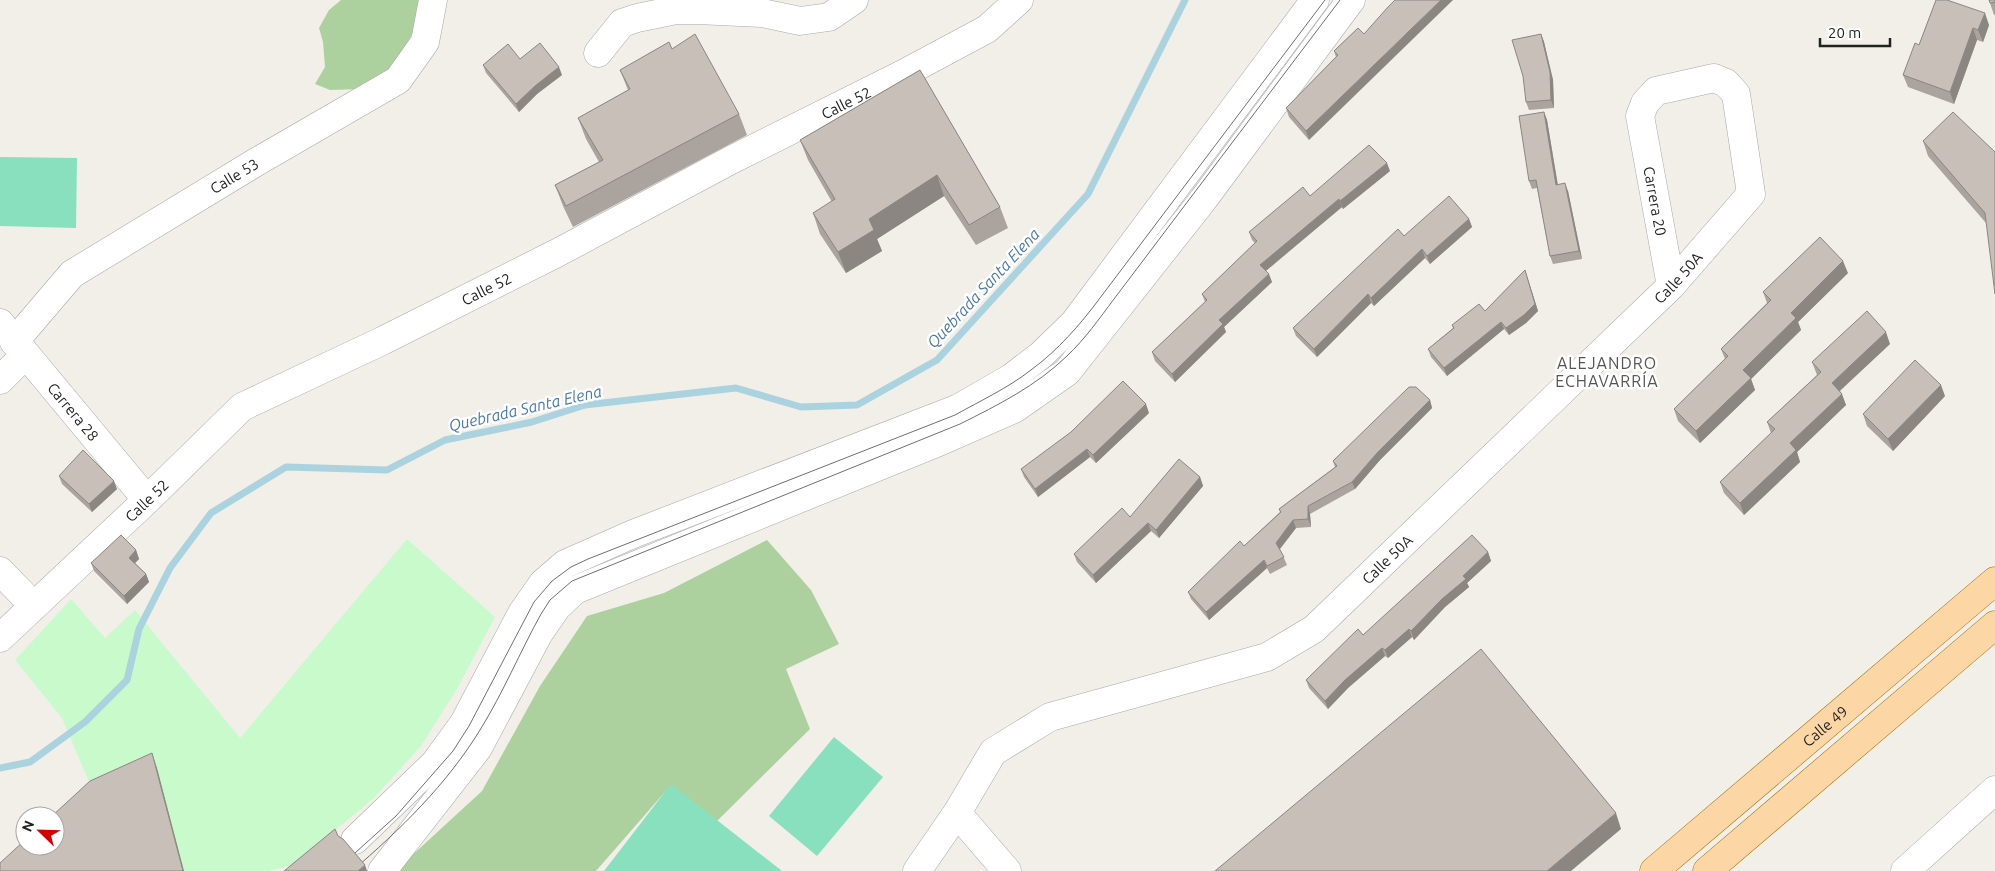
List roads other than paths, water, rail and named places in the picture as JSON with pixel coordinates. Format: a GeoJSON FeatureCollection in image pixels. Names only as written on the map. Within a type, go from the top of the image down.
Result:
{"type":"FeatureCollection","features":[{"type":"Feature","properties":{"kind":"main road","name":"Calle 49"},"geometry":{"type":"LineString","coordinates":[[1654,871],[1990,596]]}},
{"type":"Feature","properties":{"kind":"main road"},"geometry":{"type":"LineString","coordinates":[[1707,871],[1995,625]]}},
{"type":"Feature","properties":{"kind":"street","name":"Calle 53"},"geometry":{"type":"LineString","coordinates":[[0,380],[13,340],[72,274],[258,161],[398,80],[425,42],[433,0]]}},
{"type":"Feature","properties":{"kind":"street"},"geometry":{"type":"LineString","coordinates":[[598,53],[622,23],[637,18],[676,10],[697,10],[762,13],[800,21],[829,17],[854,0]]}},
{"type":"Feature","properties":{"kind":"street","name":"Calle 52"},"geometry":{"type":"LineString","coordinates":[[0,638],[242,407],[557,253],[731,160],[901,75],[987,28],[1019,0]]}},
{"type":"Feature","properties":{"kind":"street"},"geometry":{"type":"LineString","coordinates":[[355,840],[435,763],[464,723],[522,613],[543,583],[565,564],[633,534],[959,408],[1011,378],[1041,355],[1074,323],[1315,0]]}},
{"type":"Feature","properties":{"kind":"street"},"geometry":{"type":"LineString","coordinates":[[382,871],[478,748],[539,633],[557,607],[575,590],[941,441],[1014,409],[1067,372],[1203,200],[1351,0]]}},
{"type":"Feature","properties":{"kind":"street","name":"Carrera 20"},"geometry":{"type":"LineString","coordinates":[[1671,286],[1640,116],[1645,103],[1656,91],[1714,78],[1726,83],[1736,94],[1751,194]]}},
{"type":"Feature","properties":{"kind":"street","name":"Calle 50A"},"geometry":{"type":"LineString","coordinates":[[917,871],[957,813],[993,752],[1050,717],[1267,657],[1314,629],[1671,286],[1751,194]]}},
{"type":"Feature","properties":{"kind":"street","name":"Carrera 28"},"geometry":{"type":"LineString","coordinates":[[13,340],[146,500]]}},
{"type":"Feature","properties":{"kind":"street"},"geometry":{"type":"LineString","coordinates":[[0,571],[34,606]]}},
{"type":"Feature","properties":{"kind":"street"},"geometry":{"type":"LineString","coordinates":[[1905,871],[1995,790]]}},
{"type":"Feature","properties":{"kind":"street"},"geometry":{"type":"LineString","coordinates":[[957,813],[1007,871]]}},
{"type":"Feature","properties":{"kind":"waterway","name":"Quebrada Santa Elena"},"geometry":{"type":"LineString","coordinates":[[0,768],[30,762],[85,722],[127,680],[139,629],[170,568],[211,513],[286,467],[387,470],[445,440],[532,422],[585,405],[736,388],[801,407],[857,405],[937,360],[1088,194],[1185,0]]}},
{"type":"Feature","properties":{"kind":"tram line"},"geometry":{"type":"LineString","coordinates":[[335,871],[396,816],[453,751],[469,726],[534,602],[552,581],[571,567],[955,415],[1013,383],[1050,354],[1068,337],[1092,308],[1325,0]]}},
{"type":"Feature","properties":{"kind":"tram line"},"geometry":{"type":"LineString","coordinates":[[352,871],[405,823],[453,769],[488,716],[541,614],[550,600],[572,581],[960,424],[1030,386],[1055,367],[1092,329],[1340,0]]}},
{"type":"Feature","properties":{"kind":"district","name":"ALEJANDRO ECHAVARRÍA"},"geometry":{"type":"Point","coordinates":[1607,372]}}]}
